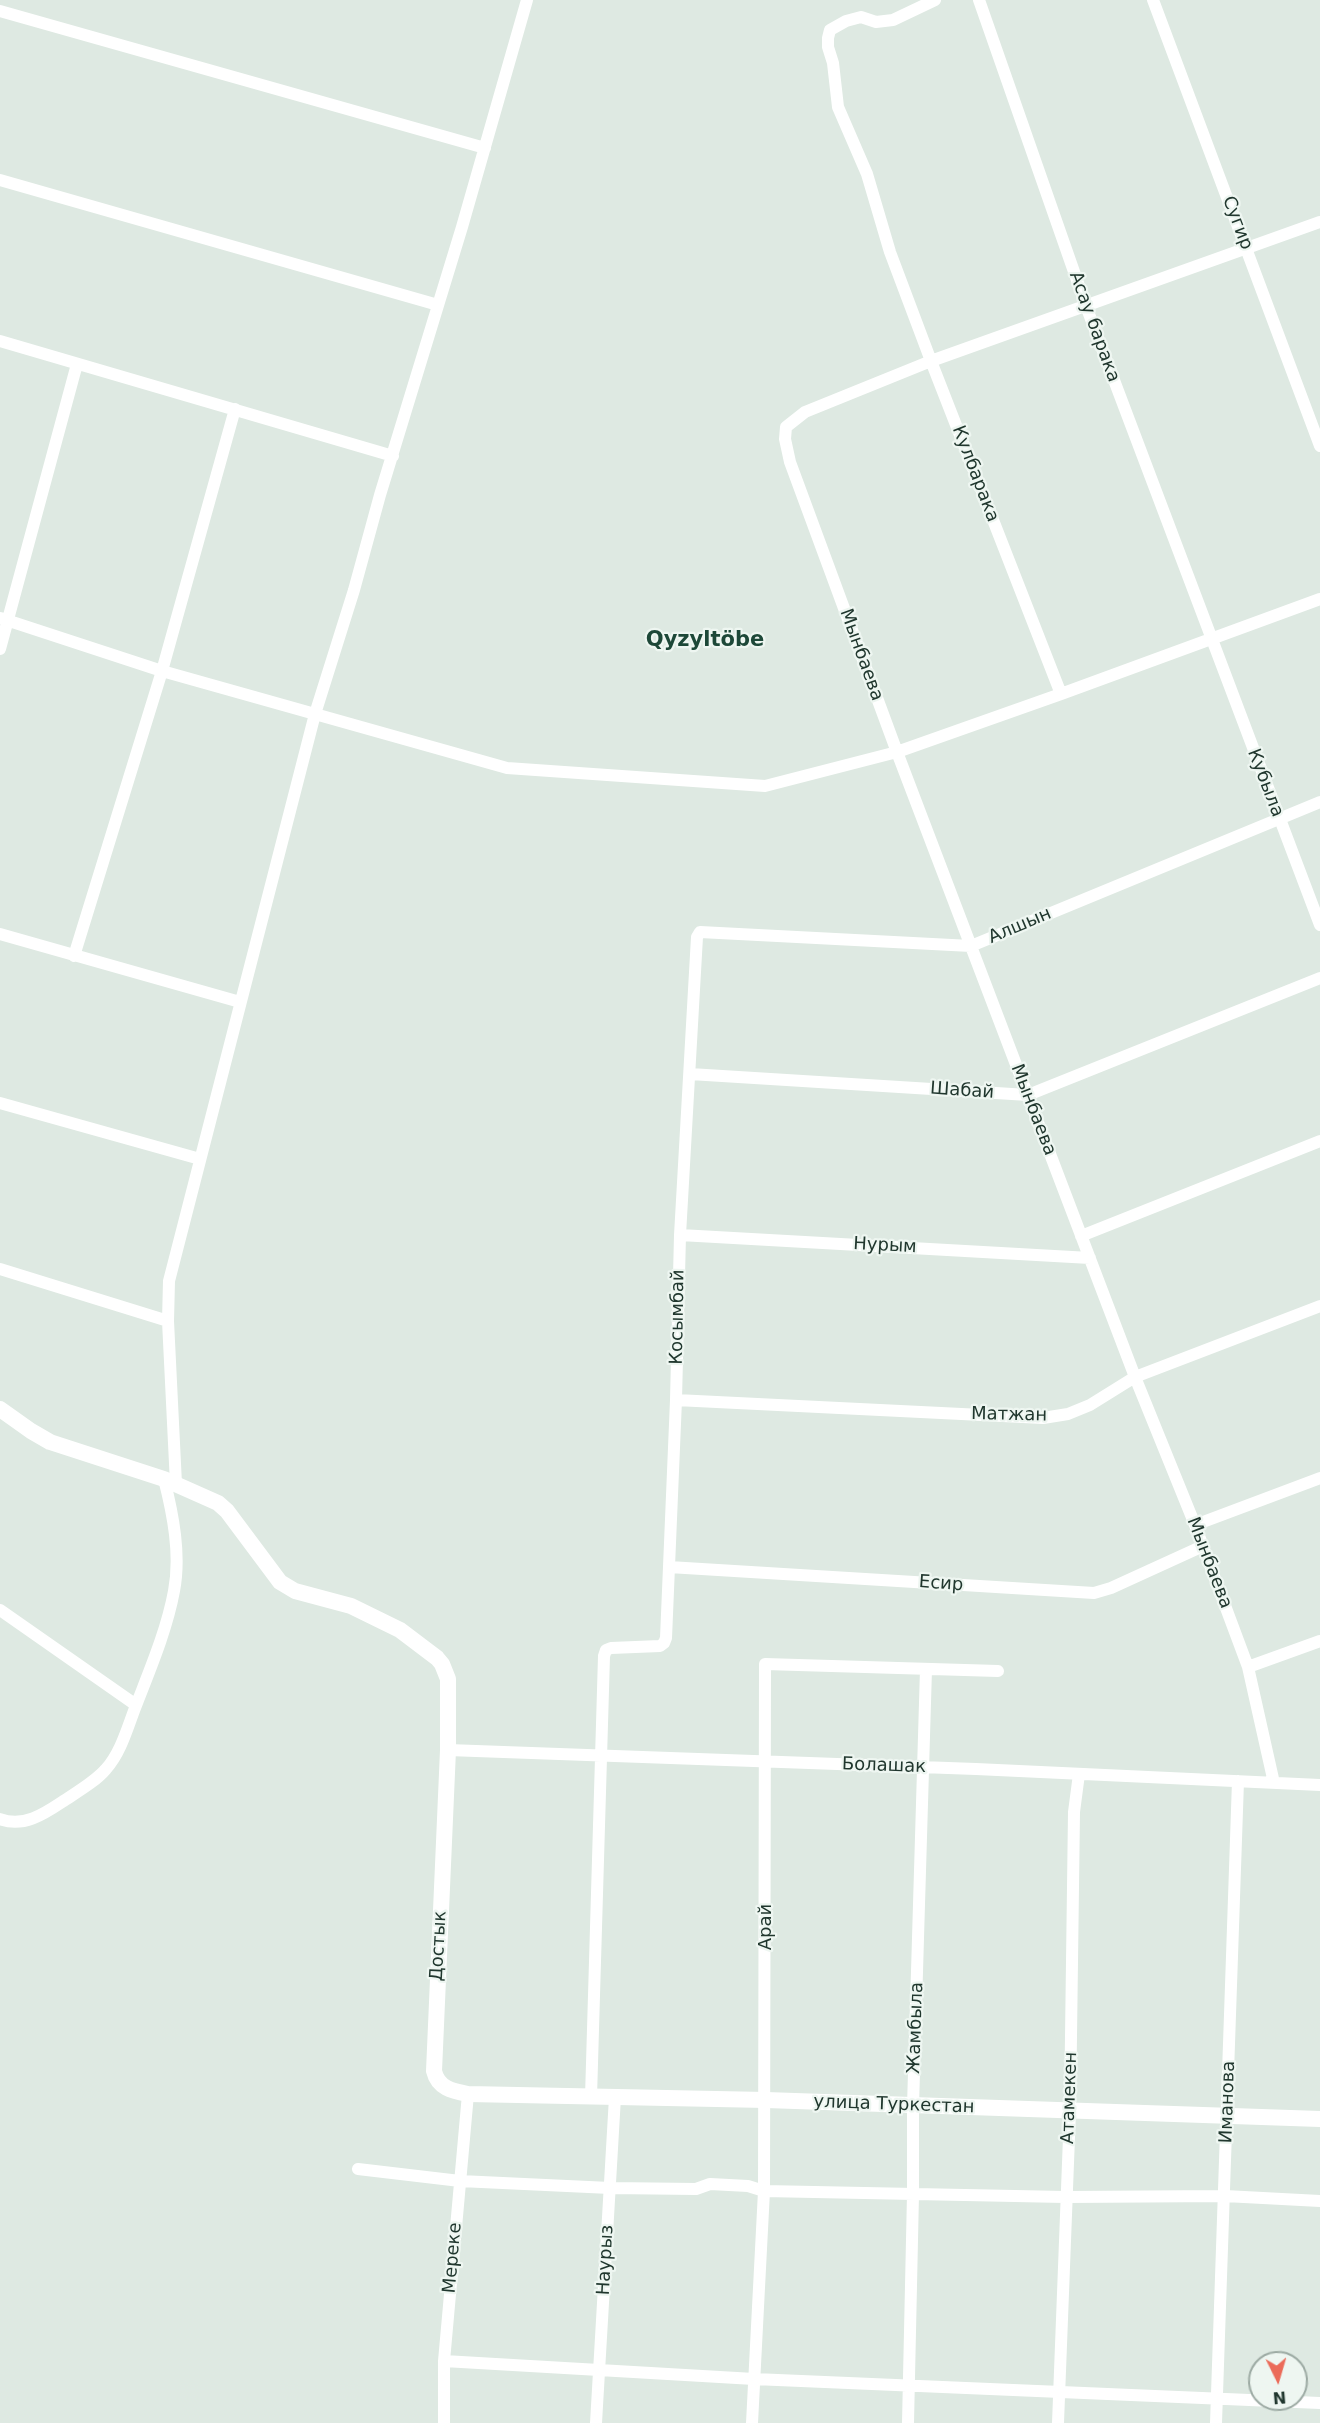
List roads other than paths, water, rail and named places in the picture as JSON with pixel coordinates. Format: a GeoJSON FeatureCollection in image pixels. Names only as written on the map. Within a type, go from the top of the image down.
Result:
{"type":"FeatureCollection","features":[{"type":"Feature","properties":{"kind":"street"},"geometry":{"type":"LineString","coordinates":[[0,1819],[7,1822],[28,1821],[43,1815],[106,1770],[117,1754],[155,1657],[174,1592],[177,1571],[170,1482],[169,1281],[315,714],[485,148],[527,0]]}},
{"type":"Feature","properties":{"kind":"street","name":"Кулбарака"},"geometry":{"type":"LineString","coordinates":[[935,0],[893,20],[876,22],[861,18],[846,21],[830,30],[828,38],[838,106],[867,174],[890,252],[931,361],[1061,694]]}},
{"type":"Feature","properties":{"kind":"street","name":"Асау барака"},"geometry":{"type":"LineString","coordinates":[[979,0],[1086,306],[1212,640]]}},
{"type":"Feature","properties":{"kind":"street","name":"Сугир"},"geometry":{"type":"LineString","coordinates":[[1153,0],[1320,446]]}},
{"type":"Feature","properties":{"kind":"street"},"geometry":{"type":"LineString","coordinates":[[0,11],[485,148]]}},
{"type":"Feature","properties":{"kind":"street"},"geometry":{"type":"LineString","coordinates":[[0,180],[438,305]]}},
{"type":"Feature","properties":{"kind":"street"},"geometry":{"type":"LineString","coordinates":[[931,361],[1320,222]]}},
{"type":"Feature","properties":{"kind":"street"},"geometry":{"type":"LineString","coordinates":[[0,341],[393,456]]}},
{"type":"Feature","properties":{"kind":"street","name":"Мынбаева"},"geometry":{"type":"LineString","coordinates":[[931,361],[805,412],[786,427],[785,439],[790,462],[897,752],[1248,1667],[1274,1783]]}},
{"type":"Feature","properties":{"kind":"street"},"geometry":{"type":"LineString","coordinates":[[0,650],[4,619],[78,364]]}},
{"type":"Feature","properties":{"kind":"street"},"geometry":{"type":"LineString","coordinates":[[74,956],[162,672],[235,410]]}},
{"type":"Feature","properties":{"kind":"street"},"geometry":{"type":"LineString","coordinates":[[4,619],[162,672],[507,768],[765,786],[897,752],[1212,640],[1320,599]]}},
{"type":"Feature","properties":{"kind":"street","name":"Кубыла"},"geometry":{"type":"LineString","coordinates":[[1212,640],[1320,925]]}},
{"type":"Feature","properties":{"kind":"street","name":"Алшын"},"geometry":{"type":"LineString","coordinates":[[700,932],[971,946],[1320,802]]}},
{"type":"Feature","properties":{"kind":"street","name":"Косымбай"},"geometry":{"type":"LineString","coordinates":[[601,1756],[606,1650],[660,1646],[664,1643],[676,1400],[680,1235],[697,938],[700,932]]}},
{"type":"Feature","properties":{"kind":"street"},"geometry":{"type":"LineString","coordinates":[[0,934],[240,1002]]}},
{"type":"Feature","properties":{"kind":"street","name":"Шабай"},"geometry":{"type":"LineString","coordinates":[[690,1074],[1028,1095],[1320,978]]}},
{"type":"Feature","properties":{"kind":"street"},"geometry":{"type":"LineString","coordinates":[[0,1103],[200,1159]]}},
{"type":"Feature","properties":{"kind":"street"},"geometry":{"type":"LineString","coordinates":[[1081,1236],[1320,1141]]}},
{"type":"Feature","properties":{"kind":"street","name":"Нурым"},"geometry":{"type":"LineString","coordinates":[[680,1235],[1090,1258]]}},
{"type":"Feature","properties":{"kind":"street"},"geometry":{"type":"LineString","coordinates":[[0,1269],[168,1321]]}},
{"type":"Feature","properties":{"kind":"street","name":"Матжан"},"geometry":{"type":"LineString","coordinates":[[676,1400],[1043,1418],[1068,1414],[1090,1405],[1135,1377],[1320,1306]]}},
{"type":"Feature","properties":{"kind":"street","name":"Достык"},"geometry":{"type":"LineString","coordinates":[[0,1410],[50,1442],[170,1482],[218,1503],[227,1511],[287,1587],[351,1606],[400,1630],[442,1664],[449,1688],[448,1750],[434,2071],[436,2079],[445,2088],[468,2094]]}},
{"type":"Feature","properties":{"kind":"street"},"geometry":{"type":"LineString","coordinates":[[1195,1525],[1320,1478]]}},
{"type":"Feature","properties":{"kind":"street","name":"Есир"},"geometry":{"type":"LineString","coordinates":[[669,1567],[1094,1593],[1203,1546]]}},
{"type":"Feature","properties":{"kind":"street"},"geometry":{"type":"LineString","coordinates":[[0,1610],[136,1705]]}},
{"type":"Feature","properties":{"kind":"street"},"geometry":{"type":"LineString","coordinates":[[1248,1667],[1320,1641]]}},
{"type":"Feature","properties":{"kind":"street","name":"Арай"},"geometry":{"type":"LineString","coordinates":[[752,2423],[764,2191],[766,2100],[765,1664],[998,1671]]}},
{"type":"Feature","properties":{"kind":"street","name":"Жамбыла"},"geometry":{"type":"LineString","coordinates":[[908,2423],[914,2194],[913,2106],[926,1670]]}},
{"type":"Feature","properties":{"kind":"street","name":"Болашак"},"geometry":{"type":"LineString","coordinates":[[448,1750],[924,1767],[1320,1785]]}},
{"type":"Feature","properties":{"kind":"street"},"geometry":{"type":"LineString","coordinates":[[591,2097],[601,1756]]}},
{"type":"Feature","properties":{"kind":"street","name":"Атамекен"},"geometry":{"type":"LineString","coordinates":[[1058,2423],[1070,2111],[1074,1812],[1079,1774]]}},
{"type":"Feature","properties":{"kind":"street","name":"Иманова"},"geometry":{"type":"LineString","coordinates":[[1216,2423],[1238,1781]]}},
{"type":"Feature","properties":{"kind":"street","name":"улица Туркестан"},"geometry":{"type":"LineString","coordinates":[[468,2094],[766,2100],[1320,2119]]}},
{"type":"Feature","properties":{"kind":"street","name":"Мереке"},"geometry":{"type":"LineString","coordinates":[[444,2423],[444,2361],[468,2094]]}},
{"type":"Feature","properties":{"kind":"street","name":"Наурыз"},"geometry":{"type":"LineString","coordinates":[[596,2423],[615,2097]]}},
{"type":"Feature","properties":{"kind":"street"},"geometry":{"type":"LineString","coordinates":[[358,2169],[460,2181],[610,2188],[696,2189],[710,2184],[748,2186],[764,2191],[1065,2197],[1225,2196],[1320,2201]]}},
{"type":"Feature","properties":{"kind":"street"},"geometry":{"type":"LineString","coordinates":[[444,2361],[754,2379],[1320,2403]]}},
{"type":"Feature","properties":{"kind":"district","name":"Qyzyltöbe"},"geometry":{"type":"Point","coordinates":[705,641]}}]}
